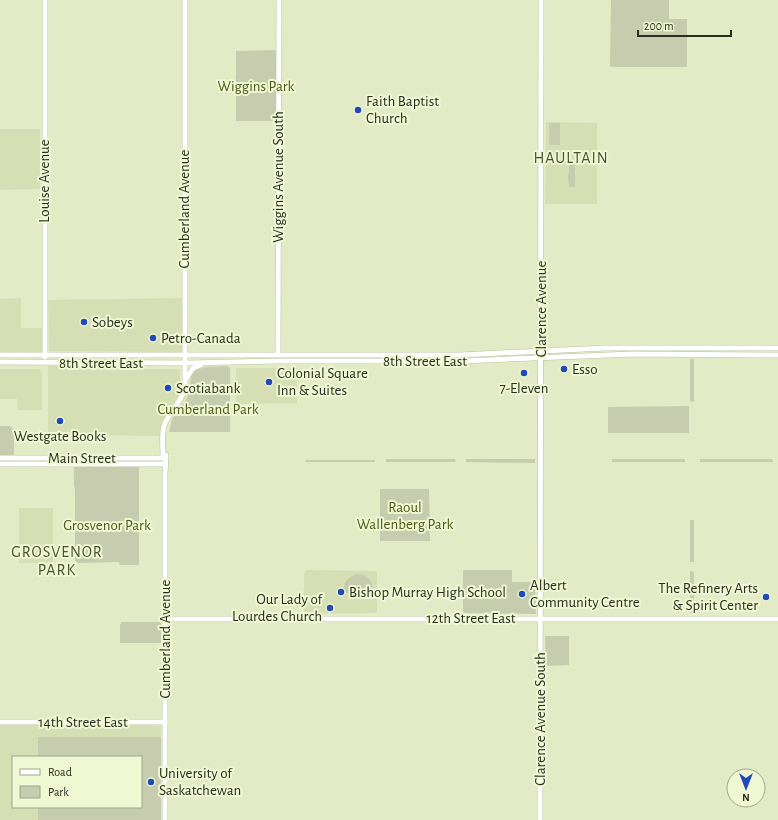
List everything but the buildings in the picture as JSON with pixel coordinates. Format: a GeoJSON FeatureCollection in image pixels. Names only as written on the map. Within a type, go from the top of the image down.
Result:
{"type":"FeatureCollection","features":[{"type":"Feature","properties":{"kind":"main road","name":"Louise Avenue"},"geometry":{"type":"LineString","coordinates":[[45,0],[45,362]]}},
{"type":"Feature","properties":{"kind":"main road","name":"Cumberland Avenue"},"geometry":{"type":"LineString","coordinates":[[165,820],[166,433],[170,415],[183,396],[185,389],[185,0]]}},
{"type":"Feature","properties":{"kind":"main road","name":"Wiggins Avenue South"},"geometry":{"type":"LineString","coordinates":[[278,354],[279,0]]}},
{"type":"Feature","properties":{"kind":"main road","name":"Clarence Avenue"},"geometry":{"type":"LineString","coordinates":[[540,618],[541,0]]}},
{"type":"Feature","properties":{"kind":"main road","name":"8th Street East"},"geometry":{"type":"LineString","coordinates":[[0,355],[461,355],[612,348],[778,348]]}},
{"type":"Feature","properties":{"kind":"main road","name":"8th Street East"},"geometry":{"type":"LineString","coordinates":[[0,362],[211,363],[272,361],[465,361],[633,354],[778,355]]}},
{"type":"Feature","properties":{"kind":"main road"},"geometry":{"type":"LineString","coordinates":[[73,362],[94,360],[101,355]]}},
{"type":"Feature","properties":{"kind":"main road"},"geometry":{"type":"LineString","coordinates":[[185,382],[188,373],[193,368],[211,363]]}},
{"type":"Feature","properties":{"kind":"main road","name":"Main Street"},"geometry":{"type":"LineString","coordinates":[[0,458],[165,461]]}},
{"type":"Feature","properties":{"kind":"main road","name":"Main Street"},"geometry":{"type":"LineString","coordinates":[[0,464],[165,461]]}},
{"type":"Feature","properties":{"kind":"main road","name":"Clarence Avenue South"},"geometry":{"type":"LineString","coordinates":[[540,618],[540,820]]}},
{"type":"Feature","properties":{"kind":"main road","name":"12th Street East"},"geometry":{"type":"LineString","coordinates":[[165,619],[778,618]]}},
{"type":"Feature","properties":{"kind":"main road","name":"14th Street East"},"geometry":{"type":"LineString","coordinates":[[0,722],[165,722]]}},
{"type":"Feature","properties":{"kind":"shaded area"},"geometry":{"type":"Polygon","coordinates":[[[546,122],[597,123],[597,204],[545,204],[546,122]]]}},
{"type":"Feature","properties":{"kind":"shaded area"},"geometry":{"type":"Polygon","coordinates":[[[0,129],[40,129],[40,189],[0,190],[0,129]]]}},
{"type":"Feature","properties":{"kind":"shaded area"},"geometry":{"type":"Polygon","coordinates":[[[21,298],[21,328],[45,328],[45,355],[0,355],[0,299],[21,298]]]}},
{"type":"Feature","properties":{"kind":"shaded area"},"geometry":{"type":"Polygon","coordinates":[[[182,298],[182,352],[49,350],[48,300],[182,298]]]}},
{"type":"Feature","properties":{"kind":"shaded area"},"geometry":{"type":"Polygon","coordinates":[[[48,366],[78,366],[78,369],[180,369],[180,393],[161,424],[161,436],[78,435],[78,432],[48,432],[48,366]]]}},
{"type":"Feature","properties":{"kind":"shaded area"},"geometry":{"type":"Polygon","coordinates":[[[236,368],[297,368],[297,403],[236,404],[236,368]]]}},
{"type":"Feature","properties":{"kind":"shaded area"},"geometry":{"type":"Polygon","coordinates":[[[0,369],[40,369],[42,374],[42,410],[18,410],[17,399],[0,399],[0,369]]]}},
{"type":"Feature","properties":{"kind":"shaded area"},"geometry":{"type":"Polygon","coordinates":[[[19,508],[53,508],[53,563],[19,563],[19,508]]]}},
{"type":"Feature","properties":{"kind":"shaded area","name":"Bishop Murray High School"},"geometry":{"type":"Polygon","coordinates":[[[306,570],[375,571],[377,573],[377,612],[306,614],[304,612],[304,573],[306,570]]]}},
{"type":"Feature","properties":{"kind":"shaded area","name":"University of Saskatchewan"},"geometry":{"type":"Polygon","coordinates":[[[0,722],[113,722],[161,726],[160,820],[0,820],[0,722]]]}},
{"type":"Feature","properties":{"kind":"green space"},"geometry":{"type":"Polygon","coordinates":[[[611,0],[669,0],[669,19],[687,19],[686,67],[610,66],[611,0]]]}},
{"type":"Feature","properties":{"kind":"green space","name":"Wiggins Park"},"geometry":{"type":"Polygon","coordinates":[[[276,50],[276,121],[236,121],[236,51],[276,50]]]}},
{"type":"Feature","properties":{"kind":"green space"},"geometry":{"type":"Polygon","coordinates":[[[549,123],[560,123],[560,145],[549,145],[549,123]]]}},
{"type":"Feature","properties":{"kind":"green space"},"geometry":{"type":"Polygon","coordinates":[[[569,162],[575,162],[575,187],[569,187],[569,162]]]}},
{"type":"Feature","properties":{"kind":"green space"},"geometry":{"type":"Polygon","coordinates":[[[690,359],[694,359],[694,402],[690,401],[690,359]]]}},
{"type":"Feature","properties":{"kind":"green space","name":"Cumberland Park"},"geometry":{"type":"Polygon","coordinates":[[[227,366],[230,368],[230,432],[169,432],[172,419],[187,398],[192,373],[196,370],[204,368],[227,366]]]}},
{"type":"Feature","properties":{"kind":"green space"},"geometry":{"type":"Polygon","coordinates":[[[689,406],[689,433],[608,433],[608,407],[689,406]]]}},
{"type":"Feature","properties":{"kind":"green space"},"geometry":{"type":"Polygon","coordinates":[[[0,426],[10,426],[14,430],[14,458],[0,458],[0,426]]]}},
{"type":"Feature","properties":{"kind":"green space"},"geometry":{"type":"Polygon","coordinates":[[[386,459],[455,459],[456,461],[386,462],[386,459]]]}},
{"type":"Feature","properties":{"kind":"green space"},"geometry":{"type":"Polygon","coordinates":[[[466,459],[535,459],[535,463],[466,462],[466,459]]]}},
{"type":"Feature","properties":{"kind":"green space"},"geometry":{"type":"Polygon","coordinates":[[[612,459],[685,459],[685,462],[612,462],[612,459]]]}},
{"type":"Feature","properties":{"kind":"green space"},"geometry":{"type":"Polygon","coordinates":[[[700,459],[772,459],[773,462],[700,462],[700,459]]]}},
{"type":"Feature","properties":{"kind":"green space"},"geometry":{"type":"Polygon","coordinates":[[[305,460],[375,460],[375,462],[306,462],[305,460]]]}},
{"type":"Feature","properties":{"kind":"green space","name":"Grosvenor Park"},"geometry":{"type":"Polygon","coordinates":[[[74,466],[139,466],[139,565],[120,565],[119,562],[78,563],[75,561],[74,466]]]}},
{"type":"Feature","properties":{"kind":"green space","name":"Raoul Wallenberg Park"},"geometry":{"type":"Polygon","coordinates":[[[380,489],[429,489],[430,541],[380,541],[380,489]]]}},
{"type":"Feature","properties":{"kind":"green space"},"geometry":{"type":"Polygon","coordinates":[[[690,520],[694,520],[694,562],[690,562],[690,520]]]}},
{"type":"Feature","properties":{"kind":"green space"},"geometry":{"type":"Polygon","coordinates":[[[463,570],[512,570],[512,582],[535,582],[536,614],[463,613],[463,570]]]}},
{"type":"Feature","properties":{"kind":"green space"},"geometry":{"type":"Polygon","coordinates":[[[690,571],[694,572],[694,614],[690,613],[690,571]]]}},
{"type":"Feature","properties":{"kind":"green space"},"geometry":{"type":"Polygon","coordinates":[[[358,574],[365,576],[370,580],[373,586],[373,593],[344,593],[346,580],[351,576],[358,574]]]}},
{"type":"Feature","properties":{"kind":"green space"},"geometry":{"type":"Polygon","coordinates":[[[122,622],[161,623],[161,643],[120,643],[120,625],[122,622]]]}},
{"type":"Feature","properties":{"kind":"green space"},"geometry":{"type":"Polygon","coordinates":[[[545,636],[569,636],[569,665],[546,666],[545,636]]]}},
{"type":"Feature","properties":{"kind":"green space"},"geometry":{"type":"Polygon","coordinates":[[[38,737],[161,737],[161,820],[38,820],[38,808],[142,808],[142,756],[38,756],[38,737]]]}},
{"type":"Feature","properties":{"kind":"place","name":"Faith Baptist Church"},"geometry":{"type":"Point","coordinates":[358,110]}},
{"type":"Feature","properties":{"kind":"place","name":"Sobeys"},"geometry":{"type":"Point","coordinates":[84,322]}},
{"type":"Feature","properties":{"kind":"place","name":"Petro-Canada"},"geometry":{"type":"Point","coordinates":[153,338]}},
{"type":"Feature","properties":{"kind":"place","name":"Esso"},"geometry":{"type":"Point","coordinates":[564,369]}},
{"type":"Feature","properties":{"kind":"place","name":"7-Eleven"},"geometry":{"type":"Point","coordinates":[524,373]}},
{"type":"Feature","properties":{"kind":"place","name":"Colonial Square Inn & Suites"},"geometry":{"type":"Point","coordinates":[269,382]}},
{"type":"Feature","properties":{"kind":"place","name":"Scotiabank"},"geometry":{"type":"Point","coordinates":[168,388]}},
{"type":"Feature","properties":{"kind":"place","name":"Westgate Books"},"geometry":{"type":"Point","coordinates":[60,421]}},
{"type":"Feature","properties":{"kind":"place","name":"Bishop Murray High School"},"geometry":{"type":"Point","coordinates":[341,592]}},
{"type":"Feature","properties":{"kind":"place","name":"Albert Community Centre"},"geometry":{"type":"Point","coordinates":[522,594]}},
{"type":"Feature","properties":{"kind":"place","name":"The Refinery Arts & Spirit Center"},"geometry":{"type":"Point","coordinates":[766,597]}},
{"type":"Feature","properties":{"kind":"place","name":"Our Lady of Lourdes Church"},"geometry":{"type":"Point","coordinates":[330,608]}},
{"type":"Feature","properties":{"kind":"place","name":"University of Saskatchewan"},"geometry":{"type":"Point","coordinates":[151,782]}},
{"type":"Feature","properties":{"kind":"district","name":"HAULTAIN"},"geometry":{"type":"Point","coordinates":[571,158]}},
{"type":"Feature","properties":{"kind":"district","name":"GROSVENOR PARK"},"geometry":{"type":"Point","coordinates":[57,561]}}]}
